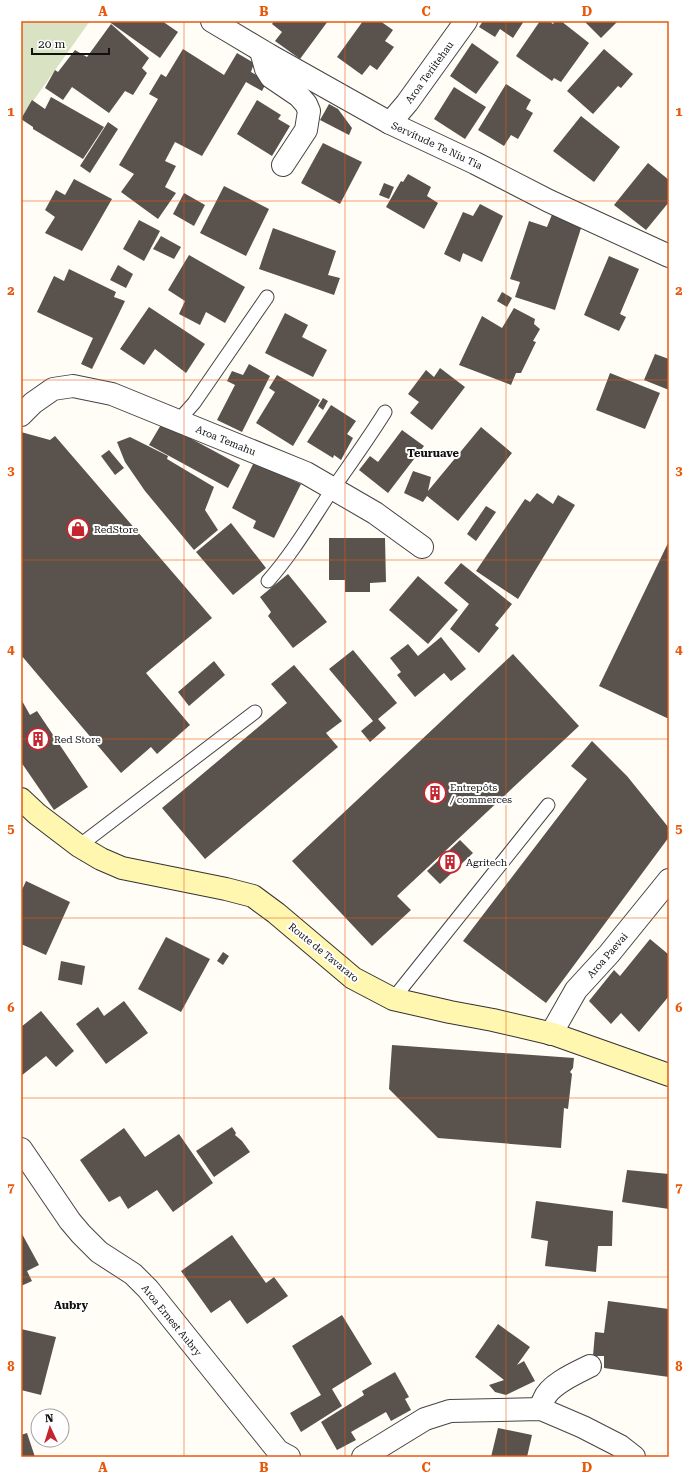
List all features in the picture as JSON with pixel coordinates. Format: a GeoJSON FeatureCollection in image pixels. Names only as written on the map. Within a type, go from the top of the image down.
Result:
{"type":"FeatureCollection","features":[{"type":"Feature","properties":{"kind":"main road","name":"Route de Tavararo"},"geometry":{"type":"LineString","coordinates":[[21,799],[37,814],[79,846],[101,859],[122,868],[226,888],[253,896],[276,913],[353,978],[393,999],[551,1034],[669,1075]]}},
{"type":"Feature","properties":{"kind":"street","name":"Servitude Te Niu Tia"},"geometry":{"type":"LineString","coordinates":[[212,21],[390,123],[475,163],[549,201],[669,256]]}},
{"type":"Feature","properties":{"kind":"street","name":"Aroa Teriitehau"},"geometry":{"type":"LineString","coordinates":[[390,123],[408,103],[466,21]]}},
{"type":"Feature","properties":{"kind":"street"},"geometry":{"type":"LineString","coordinates":[[261,50],[266,69],[271,77],[299,96],[306,104],[309,111],[306,130],[283,165]]}},
{"type":"Feature","properties":{"kind":"street","name":"Aroa Temahu"},"geometry":{"type":"LineString","coordinates":[[21,415],[33,403],[54,389],[72,386],[112,394],[306,473],[375,512],[422,546]]}},
{"type":"Feature","properties":{"kind":"street","name":"Aroa Paevai"},"geometry":{"type":"LineString","coordinates":[[551,1034],[576,990],[609,954],[669,880]]}},
{"type":"Feature","properties":{"kind":"street","name":"Aroa Ernest Aubry"},"geometry":{"type":"LineString","coordinates":[[21,1150],[80,1234],[99,1252],[133,1274],[148,1289],[278,1451],[289,1457]]}},
{"type":"Feature","properties":{"kind":"street"},"geometry":{"type":"LineString","coordinates":[[541,1409],[544,1399],[552,1388],[572,1375],[590,1366]]}},
{"type":"Feature","properties":{"kind":"street"},"geometry":{"type":"LineString","coordinates":[[363,1457],[425,1420],[450,1411],[541,1409],[614,1442],[634,1457]]}},
{"type":"Feature","properties":{"kind":"lane"},"geometry":{"type":"LineString","coordinates":[[178,421],[194,403],[268,297]]}},
{"type":"Feature","properties":{"kind":"lane"},"geometry":{"type":"LineString","coordinates":[[268,581],[281,566],[385,412]]}},
{"type":"Feature","properties":{"kind":"lane"},"geometry":{"type":"LineString","coordinates":[[79,846],[255,712]]}},
{"type":"Feature","properties":{"kind":"lane"},"geometry":{"type":"LineString","coordinates":[[393,999],[548,805]]}},
{"type":"Feature","properties":{"kind":"green space"},"geometry":{"type":"Polygon","coordinates":[[[21,21],[90,21],[21,118],[21,21]]]}},
{"type":"Feature","properties":{"kind":"building"},"geometry":{"type":"Polygon","coordinates":[[[108,21],[162,21],[178,32],[160,58],[108,21]]]}},
{"type":"Feature","properties":{"kind":"building"},"geometry":{"type":"Polygon","coordinates":[[[274,21],[328,21],[300,59],[275,41],[282,32],[272,24],[274,21]]]}},
{"type":"Feature","properties":{"kind":"building"},"geometry":{"type":"Polygon","coordinates":[[[363,21],[380,21],[393,30],[385,41],[394,47],[377,70],[370,65],[362,75],[337,57],[363,21]]]}},
{"type":"Feature","properties":{"kind":"building"},"geometry":{"type":"Polygon","coordinates":[[[483,21],[524,21],[513,38],[500,29],[495,37],[479,27],[483,21]]]}},
{"type":"Feature","properties":{"kind":"building"},"geometry":{"type":"Polygon","coordinates":[[[540,21],[549,21],[553,24],[555,21],[561,21],[589,43],[561,82],[554,78],[552,81],[516,56],[540,21]]]}},
{"type":"Feature","properties":{"kind":"building"},"geometry":{"type":"Polygon","coordinates":[[[584,21],[618,21],[601,38],[584,21]]]}},
{"type":"Feature","properties":{"kind":"building"},"geometry":{"type":"Polygon","coordinates":[[[111,24],[149,58],[142,68],[147,73],[133,95],[125,91],[109,113],[72,87],[63,100],[45,88],[55,70],[58,72],[75,50],[87,57],[111,24]]]}},
{"type":"Feature","properties":{"kind":"building"},"geometry":{"type":"Polygon","coordinates":[[[472,43],[499,62],[476,94],[450,76],[472,43]]]}},
{"type":"Feature","properties":{"kind":"building"},"geometry":{"type":"Polygon","coordinates":[[[183,49],[224,75],[237,53],[254,63],[251,72],[267,81],[262,91],[246,82],[202,156],[175,142],[165,161],[176,166],[165,187],[176,193],[158,219],[121,192],[134,174],[119,165],[158,99],[149,94],[161,74],[166,77],[183,49]]]}},
{"type":"Feature","properties":{"kind":"building"},"geometry":{"type":"Polygon","coordinates":[[[604,49],[633,74],[621,88],[618,86],[593,114],[567,91],[604,49]]]}},
{"type":"Feature","properties":{"kind":"building"},"geometry":{"type":"Polygon","coordinates":[[[506,84],[531,100],[526,109],[533,113],[518,139],[511,135],[504,146],[478,130],[506,84]]]}},
{"type":"Feature","properties":{"kind":"building"},"geometry":{"type":"Polygon","coordinates":[[[454,87],[486,107],[465,139],[434,119],[454,87]]]}},
{"type":"Feature","properties":{"kind":"building"},"geometry":{"type":"Polygon","coordinates":[[[51,97],[104,127],[83,159],[33,129],[33,127],[21,119],[32,100],[45,109],[51,97]]]}},
{"type":"Feature","properties":{"kind":"building"},"geometry":{"type":"Polygon","coordinates":[[[257,100],[281,115],[278,119],[290,126],[272,156],[237,134],[257,100]]]}},
{"type":"Feature","properties":{"kind":"building"},"geometry":{"type":"Polygon","coordinates":[[[329,104],[338,109],[352,128],[349,135],[320,120],[329,104]]]}},
{"type":"Feature","properties":{"kind":"building"},"geometry":{"type":"Polygon","coordinates":[[[581,116],[620,147],[594,182],[553,151],[581,116]]]}},
{"type":"Feature","properties":{"kind":"building"},"geometry":{"type":"Polygon","coordinates":[[[108,122],[118,129],[90,173],[80,166],[108,122]]]}},
{"type":"Feature","properties":{"kind":"building"},"geometry":{"type":"Polygon","coordinates":[[[323,143],[362,162],[340,204],[301,183],[323,143]]]}},
{"type":"Feature","properties":{"kind":"building"},"geometry":{"type":"Polygon","coordinates":[[[648,163],[669,180],[669,202],[646,230],[614,205],[648,163]]]}},
{"type":"Feature","properties":{"kind":"building"},"geometry":{"type":"Polygon","coordinates":[[[408,174],[431,187],[427,196],[438,203],[424,229],[386,207],[401,181],[403,182],[408,174]]]}},
{"type":"Feature","properties":{"kind":"building"},"geometry":{"type":"Polygon","coordinates":[[[74,179],[112,199],[82,251],[45,233],[55,217],[45,210],[56,190],[65,195],[74,179]]]}},
{"type":"Feature","properties":{"kind":"building"},"geometry":{"type":"Polygon","coordinates":[[[384,183],[394,187],[389,199],[379,195],[384,183]]]}},
{"type":"Feature","properties":{"kind":"building"},"geometry":{"type":"Polygon","coordinates":[[[224,186],[269,209],[246,256],[200,233],[224,186]]]}},
{"type":"Feature","properties":{"kind":"building"},"geometry":{"type":"Polygon","coordinates":[[[184,193],[205,205],[194,226],[173,214],[184,193]]]}},
{"type":"Feature","properties":{"kind":"building"},"geometry":{"type":"Polygon","coordinates":[[[480,204],[503,216],[482,262],[463,253],[460,262],[444,254],[463,212],[473,216],[480,204]]]}},
{"type":"Feature","properties":{"kind":"building"},"geometry":{"type":"Polygon","coordinates":[[[553,212],[582,225],[555,310],[515,297],[520,282],[510,279],[529,221],[547,227],[553,212]]]}},
{"type":"Feature","properties":{"kind":"building"},"geometry":{"type":"Polygon","coordinates":[[[139,220],[160,231],[144,261],[123,249],[139,220]]]}},
{"type":"Feature","properties":{"kind":"building"},"geometry":{"type":"Polygon","coordinates":[[[273,228],[336,251],[328,275],[340,278],[334,295],[259,269],[273,228]]]}},
{"type":"Feature","properties":{"kind":"building"},"geometry":{"type":"Polygon","coordinates":[[[161,236],[181,247],[174,259],[153,249],[161,236]]]}},
{"type":"Feature","properties":{"kind":"building"},"geometry":{"type":"Polygon","coordinates":[[[189,255],[245,287],[225,323],[206,312],[200,325],[179,314],[185,301],[168,290],[189,255]]]}},
{"type":"Feature","properties":{"kind":"building"},"geometry":{"type":"Polygon","coordinates":[[[609,256],[639,269],[620,314],[626,317],[619,331],[584,315],[609,256]]]}},
{"type":"Feature","properties":{"kind":"building"},"geometry":{"type":"Polygon","coordinates":[[[118,265],[133,274],[126,288],[110,280],[118,265]]]}},
{"type":"Feature","properties":{"kind":"building"},"geometry":{"type":"Polygon","coordinates":[[[69,269],[116,292],[114,297],[125,301],[92,369],[81,364],[93,338],[37,312],[54,276],[64,281],[69,269]]]}},
{"type":"Feature","properties":{"kind":"building"},"geometry":{"type":"Polygon","coordinates":[[[502,292],[512,298],[507,307],[497,301],[502,292]]]}},
{"type":"Feature","properties":{"kind":"building"},"geometry":{"type":"Polygon","coordinates":[[[149,307],[205,344],[186,373],[155,349],[144,365],[120,349],[149,307]]]}},
{"type":"Feature","properties":{"kind":"building"},"geometry":{"type":"Polygon","coordinates":[[[514,308],[535,319],[534,324],[540,329],[533,341],[536,342],[521,373],[516,373],[511,385],[459,365],[482,316],[502,328],[514,308]]]}},
{"type":"Feature","properties":{"kind":"building"},"geometry":{"type":"Polygon","coordinates":[[[285,313],[308,325],[302,337],[327,350],[313,377],[265,353],[285,313]]]}},
{"type":"Feature","properties":{"kind":"building"},"geometry":{"type":"Polygon","coordinates":[[[655,354],[669,359],[669,390],[644,380],[655,354]]]}},
{"type":"Feature","properties":{"kind":"building"},"geometry":{"type":"Polygon","coordinates":[[[249,364],[270,376],[242,432],[217,420],[235,385],[227,381],[232,371],[243,375],[249,364]]]}},
{"type":"Feature","properties":{"kind":"building"},"geometry":{"type":"Polygon","coordinates":[[[440,368],[465,387],[432,430],[410,413],[419,402],[408,394],[426,370],[434,377],[440,368]]]}},
{"type":"Feature","properties":{"kind":"building"},"geometry":{"type":"Polygon","coordinates":[[[610,373],[660,393],[645,429],[596,410],[610,373]]]}},
{"type":"Feature","properties":{"kind":"building"},"geometry":{"type":"Polygon","coordinates":[[[277,375],[320,400],[293,446],[256,423],[275,392],[269,388],[277,375]]]}},
{"type":"Feature","properties":{"kind":"building"},"geometry":{"type":"Polygon","coordinates":[[[323,398],[328,401],[323,410],[318,406],[323,398]]]}},
{"type":"Feature","properties":{"kind":"building"},"geometry":{"type":"Polygon","coordinates":[[[331,405],[356,421],[347,434],[353,438],[341,460],[334,455],[333,458],[307,442],[331,405]]]}},
{"type":"Feature","properties":{"kind":"building"},"geometry":{"type":"Polygon","coordinates":[[[162,423],[240,465],[228,488],[149,445],[162,423]]]}},
{"type":"Feature","properties":{"kind":"building"},"geometry":{"type":"Polygon","coordinates":[[[481,427],[512,453],[458,521],[427,496],[423,502],[404,493],[413,471],[431,477],[428,491],[481,427]]]}},
{"type":"Feature","properties":{"kind":"building"},"geometry":{"type":"Polygon","coordinates":[[[402,430],[424,446],[388,493],[359,470],[370,456],[378,462],[402,430]]]}},
{"type":"Feature","properties":{"kind":"building","name":"RedStore"},"geometry":{"type":"Polygon","coordinates":[[[21,432],[50,440],[55,436],[212,618],[146,673],[190,725],[157,754],[151,747],[121,773],[21,655],[21,432]]]}},
{"type":"Feature","properties":{"kind":"building"},"geometry":{"type":"Polygon","coordinates":[[[130,437],[168,456],[167,459],[214,487],[205,510],[218,530],[194,550],[145,491],[125,462],[117,442],[130,437]]]}},
{"type":"Feature","properties":{"kind":"building"},"geometry":{"type":"Polygon","coordinates":[[[109,450],[124,468],[115,475],[101,456],[109,450]]]}},
{"type":"Feature","properties":{"kind":"building"},"geometry":{"type":"Polygon","coordinates":[[[254,462],[301,484],[274,538],[253,528],[256,521],[232,508],[254,462]]]}},
{"type":"Feature","properties":{"kind":"building"},"geometry":{"type":"Polygon","coordinates":[[[537,493],[553,504],[558,495],[575,505],[518,599],[476,571],[525,499],[530,502],[537,493]]]}},
{"type":"Feature","properties":{"kind":"building"},"geometry":{"type":"Polygon","coordinates":[[[486,506],[496,512],[476,541],[467,534],[486,506]]]}},
{"type":"Feature","properties":{"kind":"building"},"geometry":{"type":"Polygon","coordinates":[[[231,523],[266,568],[233,595],[196,552],[231,523]]]}},
{"type":"Feature","properties":{"kind":"building"},"geometry":{"type":"Polygon","coordinates":[[[329,538],[385,538],[386,582],[370,583],[370,592],[345,592],[345,580],[329,580],[329,538]]]}},
{"type":"Feature","properties":{"kind":"building"},"geometry":{"type":"Polygon","coordinates":[[[669,541],[669,719],[599,686],[669,541]]]}},
{"type":"Feature","properties":{"kind":"building"},"geometry":{"type":"Polygon","coordinates":[[[461,563],[512,604],[495,625],[499,628],[479,653],[450,629],[469,604],[444,583],[461,563]]]}},
{"type":"Feature","properties":{"kind":"building"},"geometry":{"type":"Polygon","coordinates":[[[288,574],[327,622],[293,648],[268,616],[271,612],[260,597],[288,574]]]}},
{"type":"Feature","properties":{"kind":"building"},"geometry":{"type":"Polygon","coordinates":[[[418,576],[458,610],[428,644],[389,610],[418,576]]]}},
{"type":"Feature","properties":{"kind":"building"},"geometry":{"type":"Polygon","coordinates":[[[441,637],[466,669],[451,681],[444,673],[415,697],[397,675],[401,672],[390,658],[408,644],[418,656],[441,637]]]}},
{"type":"Feature","properties":{"kind":"building"},"geometry":{"type":"Polygon","coordinates":[[[353,650],[397,703],[378,719],[386,728],[370,742],[361,731],[373,721],[329,669],[353,650]]]}},
{"type":"Feature","properties":{"kind":"building","name":"Entrepôts / commerces"},"geometry":{"type":"Polygon","coordinates":[[[513,654],[579,726],[397,896],[411,910],[372,946],[292,861],[513,654]]]}},
{"type":"Feature","properties":{"kind":"building"},"geometry":{"type":"Polygon","coordinates":[[[214,661],[225,675],[189,706],[178,692],[214,661]]]}},
{"type":"Feature","properties":{"kind":"building"},"geometry":{"type":"Polygon","coordinates":[[[294,665],[342,721],[326,733],[338,747],[205,859],[162,808],[287,703],[271,684],[294,665]]]}},
{"type":"Feature","properties":{"kind":"building","name":"Red Store"},"geometry":{"type":"Polygon","coordinates":[[[21,699],[30,715],[37,711],[88,787],[54,810],[21,762],[21,699]]]}},
{"type":"Feature","properties":{"kind":"building"},"geometry":{"type":"Polygon","coordinates":[[[592,741],[627,776],[669,828],[669,837],[546,1003],[463,941],[587,779],[571,766],[592,741]]]}},
{"type":"Feature","properties":{"kind":"building","name":"Agritech"},"geometry":{"type":"Polygon","coordinates":[[[460,840],[473,853],[440,884],[427,871],[460,840]]]}},
{"type":"Feature","properties":{"kind":"building"},"geometry":{"type":"Polygon","coordinates":[[[26,881],[70,902],[46,955],[21,944],[21,892],[26,881]]]}},
{"type":"Feature","properties":{"kind":"building"},"geometry":{"type":"Polygon","coordinates":[[[166,937],[210,959],[181,1012],[138,989],[166,937]]]}},
{"type":"Feature","properties":{"kind":"building"},"geometry":{"type":"Polygon","coordinates":[[[650,939],[668,954],[669,952],[669,996],[639,1032],[621,1013],[611,1024],[589,1001],[614,970],[620,976],[650,939]]]}},
{"type":"Feature","properties":{"kind":"building"},"geometry":{"type":"Polygon","coordinates":[[[223,952],[229,956],[223,965],[217,961],[223,952]]]}},
{"type":"Feature","properties":{"kind":"building"},"geometry":{"type":"Polygon","coordinates":[[[61,961],[85,966],[82,985],[58,980],[61,961]]]}},
{"type":"Feature","properties":{"kind":"building"},"geometry":{"type":"Polygon","coordinates":[[[124,1001],[148,1033],[106,1064],[76,1024],[98,1007],[104,1016],[124,1001]]]}},
{"type":"Feature","properties":{"kind":"building"},"geometry":{"type":"Polygon","coordinates":[[[41,1011],[74,1051],[56,1067],[46,1056],[21,1076],[21,1027],[41,1011]]]}},
{"type":"Feature","properties":{"kind":"building"},"geometry":{"type":"Polygon","coordinates":[[[392,1045],[574,1058],[573,1068],[570,1072],[572,1074],[568,1109],[564,1108],[561,1148],[438,1138],[389,1089],[392,1045]]]}},
{"type":"Feature","properties":{"kind":"building"},"geometry":{"type":"Polygon","coordinates":[[[232,1127],[236,1133],[235,1135],[242,1141],[250,1152],[214,1177],[196,1151],[232,1127]]]}},
{"type":"Feature","properties":{"kind":"building"},"geometry":{"type":"Polygon","coordinates":[[[124,1128],[145,1157],[179,1134],[213,1183],[173,1212],[157,1190],[128,1209],[120,1196],[109,1202],[80,1160],[124,1128]]]}},
{"type":"Feature","properties":{"kind":"building"},"geometry":{"type":"Polygon","coordinates":[[[627,1170],[669,1174],[669,1209],[622,1202],[627,1170]]]}},
{"type":"Feature","properties":{"kind":"building"},"geometry":{"type":"Polygon","coordinates":[[[536,1201],[613,1211],[612,1246],[598,1246],[596,1272],[545,1266],[548,1241],[531,1238],[536,1201]]]}},
{"type":"Feature","properties":{"kind":"building"},"geometry":{"type":"Polygon","coordinates":[[[21,1232],[39,1265],[27,1271],[32,1281],[21,1286],[21,1232]]]}},
{"type":"Feature","properties":{"kind":"building"},"geometry":{"type":"Polygon","coordinates":[[[232,1235],[266,1283],[274,1277],[288,1296],[247,1324],[230,1300],[211,1313],[181,1271],[232,1235]]]}},
{"type":"Feature","properties":{"kind":"building"},"geometry":{"type":"Polygon","coordinates":[[[608,1301],[669,1309],[669,1377],[604,1368],[604,1356],[593,1356],[595,1332],[604,1333],[608,1301]]]}},
{"type":"Feature","properties":{"kind":"building"},"geometry":{"type":"Polygon","coordinates":[[[342,1315],[372,1364],[332,1389],[342,1406],[301,1432],[290,1413],[321,1395],[292,1346],[342,1315]]]}},
{"type":"Feature","properties":{"kind":"building"},"geometry":{"type":"Polygon","coordinates":[[[498,1324],[530,1347],[517,1365],[524,1361],[535,1381],[506,1395],[495,1392],[489,1385],[504,1380],[475,1357],[498,1324]]]}},
{"type":"Feature","properties":{"kind":"building"},"geometry":{"type":"Polygon","coordinates":[[[21,1329],[56,1337],[41,1395],[21,1390],[21,1329]]]}},
{"type":"Feature","properties":{"kind":"building"},"geometry":{"type":"Polygon","coordinates":[[[395,1372],[409,1397],[405,1399],[411,1410],[391,1421],[386,1412],[351,1432],[356,1440],[337,1450],[321,1422],[364,1395],[362,1391],[395,1372]]]}},
{"type":"Feature","properties":{"kind":"building"},"geometry":{"type":"Polygon","coordinates":[[[498,1428],[532,1435],[527,1457],[491,1457],[498,1428]]]}},
{"type":"Feature","properties":{"kind":"building"},"geometry":{"type":"Polygon","coordinates":[[[27,1433],[30,1448],[32,1448],[35,1457],[21,1457],[21,1435],[27,1433]]]}},
{"type":"Feature","properties":{"kind":"place","name":"RedStore"},"geometry":{"type":"Point","coordinates":[78,529]}},
{"type":"Feature","properties":{"kind":"place","name":"Red Store"},"geometry":{"type":"Point","coordinates":[38,739]}},
{"type":"Feature","properties":{"kind":"place","name":"Entrepôts / commerces"},"geometry":{"type":"Point","coordinates":[435,793]}},
{"type":"Feature","properties":{"kind":"place","name":"Agritech"},"geometry":{"type":"Point","coordinates":[450,862]}},
{"type":"Feature","properties":{"kind":"district","name":"Teuruave"},"geometry":{"type":"Point","coordinates":[433,453]}},
{"type":"Feature","properties":{"kind":"district","name":"Aubry"},"geometry":{"type":"Point","coordinates":[71,1305]}}]}
